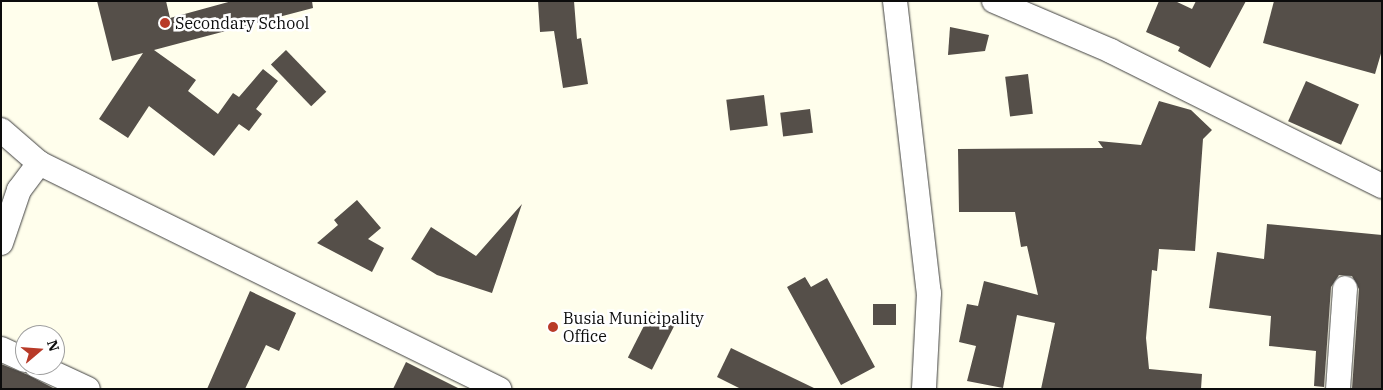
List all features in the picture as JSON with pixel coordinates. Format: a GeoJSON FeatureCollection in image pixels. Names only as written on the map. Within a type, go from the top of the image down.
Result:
{"type":"FeatureCollection","features":[{"type":"Feature","properties":{"kind":"street"},"geometry":{"type":"LineString","coordinates":[[895,1],[929,293],[924,389]]}},
{"type":"Feature","properties":{"kind":"street"},"geometry":{"type":"LineString","coordinates":[[994,1],[1111,50],[1382,186]]}},
{"type":"Feature","properties":{"kind":"street"},"geometry":{"type":"LineString","coordinates":[[1,130],[40,163],[498,389]]}},
{"type":"Feature","properties":{"kind":"street"},"geometry":{"type":"LineString","coordinates":[[1,242],[19,190],[40,163]]}},
{"type":"Feature","properties":{"kind":"street"},"geometry":{"type":"LineString","coordinates":[[1338,389],[1345,288]]}},
{"type":"Feature","properties":{"kind":"street"},"geometry":{"type":"LineString","coordinates":[[1,350],[15,356]]}},
{"type":"Feature","properties":{"kind":"street"},"geometry":{"type":"LineString","coordinates":[[58,375],[88,389]]}},
{"type":"Feature","properties":{"kind":"building"},"geometry":{"type":"Polygon","coordinates":[[[97,1],[166,1],[170,18],[232,1],[312,1],[313,8],[154,50],[196,80],[188,91],[218,114],[233,93],[239,97],[263,69],[278,81],[256,109],[262,114],[249,131],[239,124],[214,156],[149,106],[128,138],[99,119],[143,53],[112,61],[97,1]]]}},
{"type":"Feature","properties":{"kind":"building"},"geometry":{"type":"Polygon","coordinates":[[[538,1],[574,1],[577,39],[581,38],[588,84],[563,88],[554,31],[540,32],[538,1]]]}},
{"type":"Feature","properties":{"kind":"building"},"geometry":{"type":"Polygon","coordinates":[[[1159,1],[1175,1],[1192,9],[1196,1],[1246,1],[1210,68],[1178,51],[1180,47],[1146,32],[1159,1]]]}},
{"type":"Feature","properties":{"kind":"building"},"geometry":{"type":"Polygon","coordinates":[[[1274,1],[1382,1],[1382,50],[1375,74],[1263,43],[1274,1]]]}},
{"type":"Feature","properties":{"kind":"building"},"geometry":{"type":"Polygon","coordinates":[[[950,27],[989,35],[985,51],[948,55],[950,27]]]}},
{"type":"Feature","properties":{"kind":"building"},"geometry":{"type":"Polygon","coordinates":[[[286,50],[326,92],[311,106],[271,65],[286,50]]]}},
{"type":"Feature","properties":{"kind":"building"},"geometry":{"type":"Polygon","coordinates":[[[1028,74],[1033,114],[1010,117],[1005,77],[1028,74]]]}},
{"type":"Feature","properties":{"kind":"building"},"geometry":{"type":"Polygon","coordinates":[[[1306,81],[1359,105],[1341,145],[1288,121],[1306,81]]]}},
{"type":"Feature","properties":{"kind":"building"},"geometry":{"type":"Polygon","coordinates":[[[764,95],[768,126],[730,130],[726,100],[764,95]]]}},
{"type":"Feature","properties":{"kind":"building"},"geometry":{"type":"Polygon","coordinates":[[[1159,101],[1191,110],[1212,130],[1203,139],[1195,251],[1159,249],[1157,271],[1152,270],[1146,338],[1149,369],[1202,374],[1201,389],[1041,389],[1055,323],[1017,315],[1003,388],[967,381],[976,346],[959,342],[967,304],[978,306],[984,281],[1038,295],[1027,246],[1021,247],[1015,212],[959,212],[958,149],[1103,148],[1098,141],[1141,145],[1159,101]]]}},
{"type":"Feature","properties":{"kind":"building"},"geometry":{"type":"Polygon","coordinates":[[[810,109],[813,133],[783,136],[780,113],[810,109]]]}},
{"type":"Feature","properties":{"kind":"building"},"geometry":{"type":"Polygon","coordinates":[[[357,200],[381,228],[368,239],[384,248],[372,272],[317,243],[338,225],[334,220],[357,200]]]}},
{"type":"Feature","properties":{"kind":"building"},"geometry":{"type":"Polygon","coordinates":[[[522,204],[492,293],[437,275],[411,259],[431,227],[476,256],[522,204]]]}},
{"type":"Feature","properties":{"kind":"building"},"geometry":{"type":"Polygon","coordinates":[[[1267,224],[1382,235],[1382,389],[1352,389],[1359,289],[1352,276],[1339,275],[1331,287],[1324,387],[1314,386],[1316,351],[1269,346],[1271,316],[1209,308],[1217,252],[1264,259],[1267,224]]]}},
{"type":"Feature","properties":{"kind":"building"},"geometry":{"type":"Polygon","coordinates":[[[805,277],[811,287],[827,278],[875,367],[841,385],[787,287],[805,277]]]}},
{"type":"Feature","properties":{"kind":"building"},"geometry":{"type":"Polygon","coordinates":[[[250,291],[296,313],[279,351],[266,345],[245,389],[207,389],[250,291]]]}},
{"type":"Feature","properties":{"kind":"building"},"geometry":{"type":"Polygon","coordinates":[[[873,304],[896,304],[896,325],[873,325],[873,304]]]}},
{"type":"Feature","properties":{"kind":"building"},"geometry":{"type":"Polygon","coordinates":[[[651,312],[675,324],[652,370],[628,357],[651,312]]]}},
{"type":"Feature","properties":{"kind":"building"},"geometry":{"type":"Polygon","coordinates":[[[731,348],[816,389],[741,389],[717,377],[731,348]]]}},
{"type":"Feature","properties":{"kind":"building"},"geometry":{"type":"Polygon","coordinates":[[[406,362],[460,389],[393,389],[406,362]]]}},
{"type":"Feature","properties":{"kind":"building"},"geometry":{"type":"Polygon","coordinates":[[[1,364],[15,370],[15,375],[28,375],[55,389],[1,389],[1,364]]]}},
{"type":"Feature","properties":{"kind":"place","name":"Secondary School"},"geometry":{"type":"Point","coordinates":[165,23]}},
{"type":"Feature","properties":{"kind":"place","name":"Busia Municipality Office"},"geometry":{"type":"Point","coordinates":[553,327]}}]}
